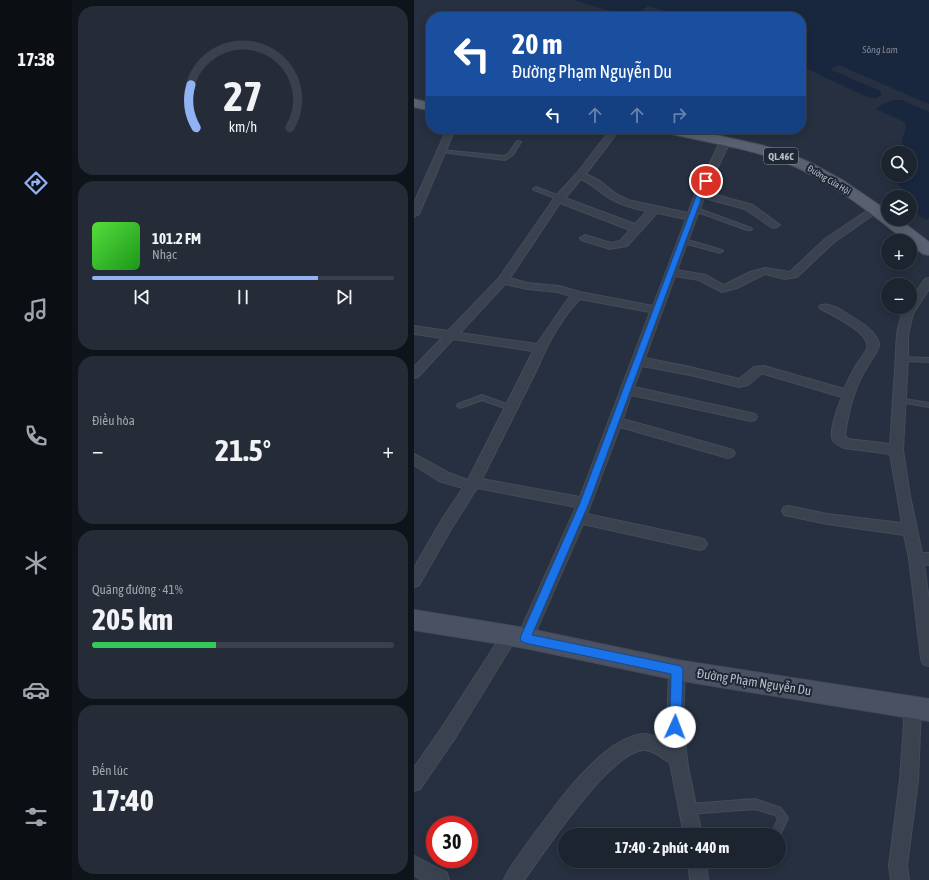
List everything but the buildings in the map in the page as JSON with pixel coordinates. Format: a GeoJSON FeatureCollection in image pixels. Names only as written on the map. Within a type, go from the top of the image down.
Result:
{"type":"FeatureCollection","features":[{"type":"Feature","properties":{"kind":"main road"},"geometry":{"type":"LineString","coordinates":[[414,103],[426,106]]}},
{"type":"Feature","properties":{"kind":"main road","name":"Đường Cửa Hội"},"geometry":{"type":"LineString","coordinates":[[690,134],[776,154],[806,166],[833,181],[929,250]]}},
{"type":"Feature","properties":{"kind":"main road","name":"Đường Phạm Nguyễn Du"},"geometry":{"type":"LineString","coordinates":[[414,620],[517,637],[677,670],[921,708]]}},
{"type":"Feature","properties":{"kind":"street"},"geometry":{"type":"LineString","coordinates":[[414,214],[449,134]]}},
{"type":"Feature","properties":{"kind":"street"},"geometry":{"type":"LineString","coordinates":[[414,374],[503,280],[559,198],[580,175],[612,134]]}},
{"type":"Feature","properties":{"kind":"street"},"geometry":{"type":"LineString","coordinates":[[414,783],[517,637],[578,518],[585,503],[700,194],[725,142]]}},
{"type":"Feature","properties":{"kind":"street"},"geometry":{"type":"LineString","coordinates":[[580,175],[598,183],[613,196],[625,202],[654,210],[693,213]]}},
{"type":"Feature","properties":{"kind":"street"},"geometry":{"type":"LineString","coordinates":[[700,194],[735,202],[749,207],[775,225]]}},
{"type":"Feature","properties":{"kind":"street"},"geometry":{"type":"LineString","coordinates":[[559,198],[638,229]]}},
{"type":"Feature","properties":{"kind":"street"},"geometry":{"type":"LineString","coordinates":[[586,238],[610,246],[623,244],[654,210]]}},
{"type":"Feature","properties":{"kind":"street"},"geometry":{"type":"LineString","coordinates":[[671,272],[702,278],[722,289],[730,288],[762,272],[771,271],[785,276],[793,275],[829,241],[878,212]]}},
{"type":"Feature","properties":{"kind":"street"},"geometry":{"type":"LineString","coordinates":[[503,280],[526,286],[558,289],[578,295],[657,310]]}},
{"type":"Feature","properties":{"kind":"street"},"geometry":{"type":"LineString","coordinates":[[929,281],[908,314],[902,335],[902,359],[896,450],[910,530],[923,559],[929,659]]}},
{"type":"Feature","properties":{"kind":"street"},"geometry":{"type":"LineString","coordinates":[[414,581],[446,525],[472,484],[532,367],[540,348],[557,322],[578,295]]}},
{"type":"Feature","properties":{"kind":"street"},"geometry":{"type":"LineString","coordinates":[[826,307],[859,327],[872,342],[873,347],[862,365],[849,395],[840,425],[838,438],[844,443],[896,450]]}},
{"type":"Feature","properties":{"kind":"street"},"geometry":{"type":"LineString","coordinates":[[414,330],[540,348]]}},
{"type":"Feature","properties":{"kind":"street"},"geometry":{"type":"LineString","coordinates":[[637,361],[690,371],[739,383],[744,382],[758,370],[764,370],[849,395]]}},
{"type":"Feature","properties":{"kind":"street"},"geometry":{"type":"LineString","coordinates":[[627,390],[751,417]]}},
{"type":"Feature","properties":{"kind":"street"},"geometry":{"type":"LineString","coordinates":[[615,421],[728,453]]}},
{"type":"Feature","properties":{"kind":"street"},"geometry":{"type":"LineString","coordinates":[[414,459],[444,477],[472,484],[585,503]]}},
{"type":"Feature","properties":{"kind":"street"},"geometry":{"type":"LineString","coordinates":[[789,511],[827,519],[910,530]]}},
{"type":"Feature","properties":{"kind":"street"},"geometry":{"type":"LineString","coordinates":[[578,518],[700,544]]}},
{"type":"Feature","properties":{"kind":"street"},"geometry":{"type":"LineString","coordinates":[[677,670],[675,727],[679,759],[692,828]]}},
{"type":"Feature","properties":{"kind":"street"},"geometry":{"type":"LineString","coordinates":[[900,880],[898,866],[909,780],[921,708]]}},
{"type":"Feature","properties":{"kind":"street"},"geometry":{"type":"LineString","coordinates":[[513,880],[588,780],[622,748],[643,742],[655,745],[679,759]]}},
{"type":"Feature","properties":{"kind":"street"},"geometry":{"type":"LineString","coordinates":[[414,865],[440,880]]}},
{"type":"Feature","properties":{"kind":"street"},"geometry":{"type":"LineString","coordinates":[[698,868],[699,880]]}},
{"type":"Feature","properties":{"kind":"lane"},"geometry":{"type":"LineString","coordinates":[[441,151],[505,158],[511,154],[519,142]]}},
{"type":"Feature","properties":{"kind":"lane"},"geometry":{"type":"LineString","coordinates":[[536,189],[559,198]]}},
{"type":"Feature","properties":{"kind":"lane"},"geometry":{"type":"LineString","coordinates":[[693,213],[749,229]]}},
{"type":"Feature","properties":{"kind":"lane"},"geometry":{"type":"LineString","coordinates":[[682,241],[720,251]]}},
{"type":"Feature","properties":{"kind":"lane"},"geometry":{"type":"LineString","coordinates":[[902,359],[929,360]]}},
{"type":"Feature","properties":{"kind":"lane"},"geometry":{"type":"LineString","coordinates":[[460,406],[482,397],[510,408]]}},
{"type":"Feature","properties":{"kind":"lane"},"geometry":{"type":"LineString","coordinates":[[899,400],[929,405]]}},
{"type":"Feature","properties":{"kind":"lane"},"geometry":{"type":"LineString","coordinates":[[688,809],[755,804],[778,811],[782,818],[779,828]]}},
{"type":"Feature","properties":{"kind":"water","name":"Sông Lam"},"geometry":{"type":"Polygon","coordinates":[[[573,0],[929,0],[929,218],[927,220],[917,214],[917,190],[903,190],[896,182],[917,182],[917,146],[904,146],[902,141],[906,124],[876,109],[882,104],[806,68],[806,12],[613,12],[573,0]]]}},
{"type":"Feature","properties":{"kind":"pier"},"geometry":{"type":"Polygon","coordinates":[[[648,6],[668,12],[649,12],[642,10],[648,6]]]}},
{"type":"Feature","properties":{"kind":"pier"},"geometry":{"type":"Polygon","coordinates":[[[839,65],[929,104],[929,112],[902,100],[893,100],[882,105],[865,97],[877,98],[882,94],[880,91],[830,69],[839,65]]]}},
{"type":"Feature","properties":{"kind":"route"},"geometry":{"type":"LineString","coordinates":[[675,727],[677,670],[525,638],[585,503],[706,181]]}}]}
